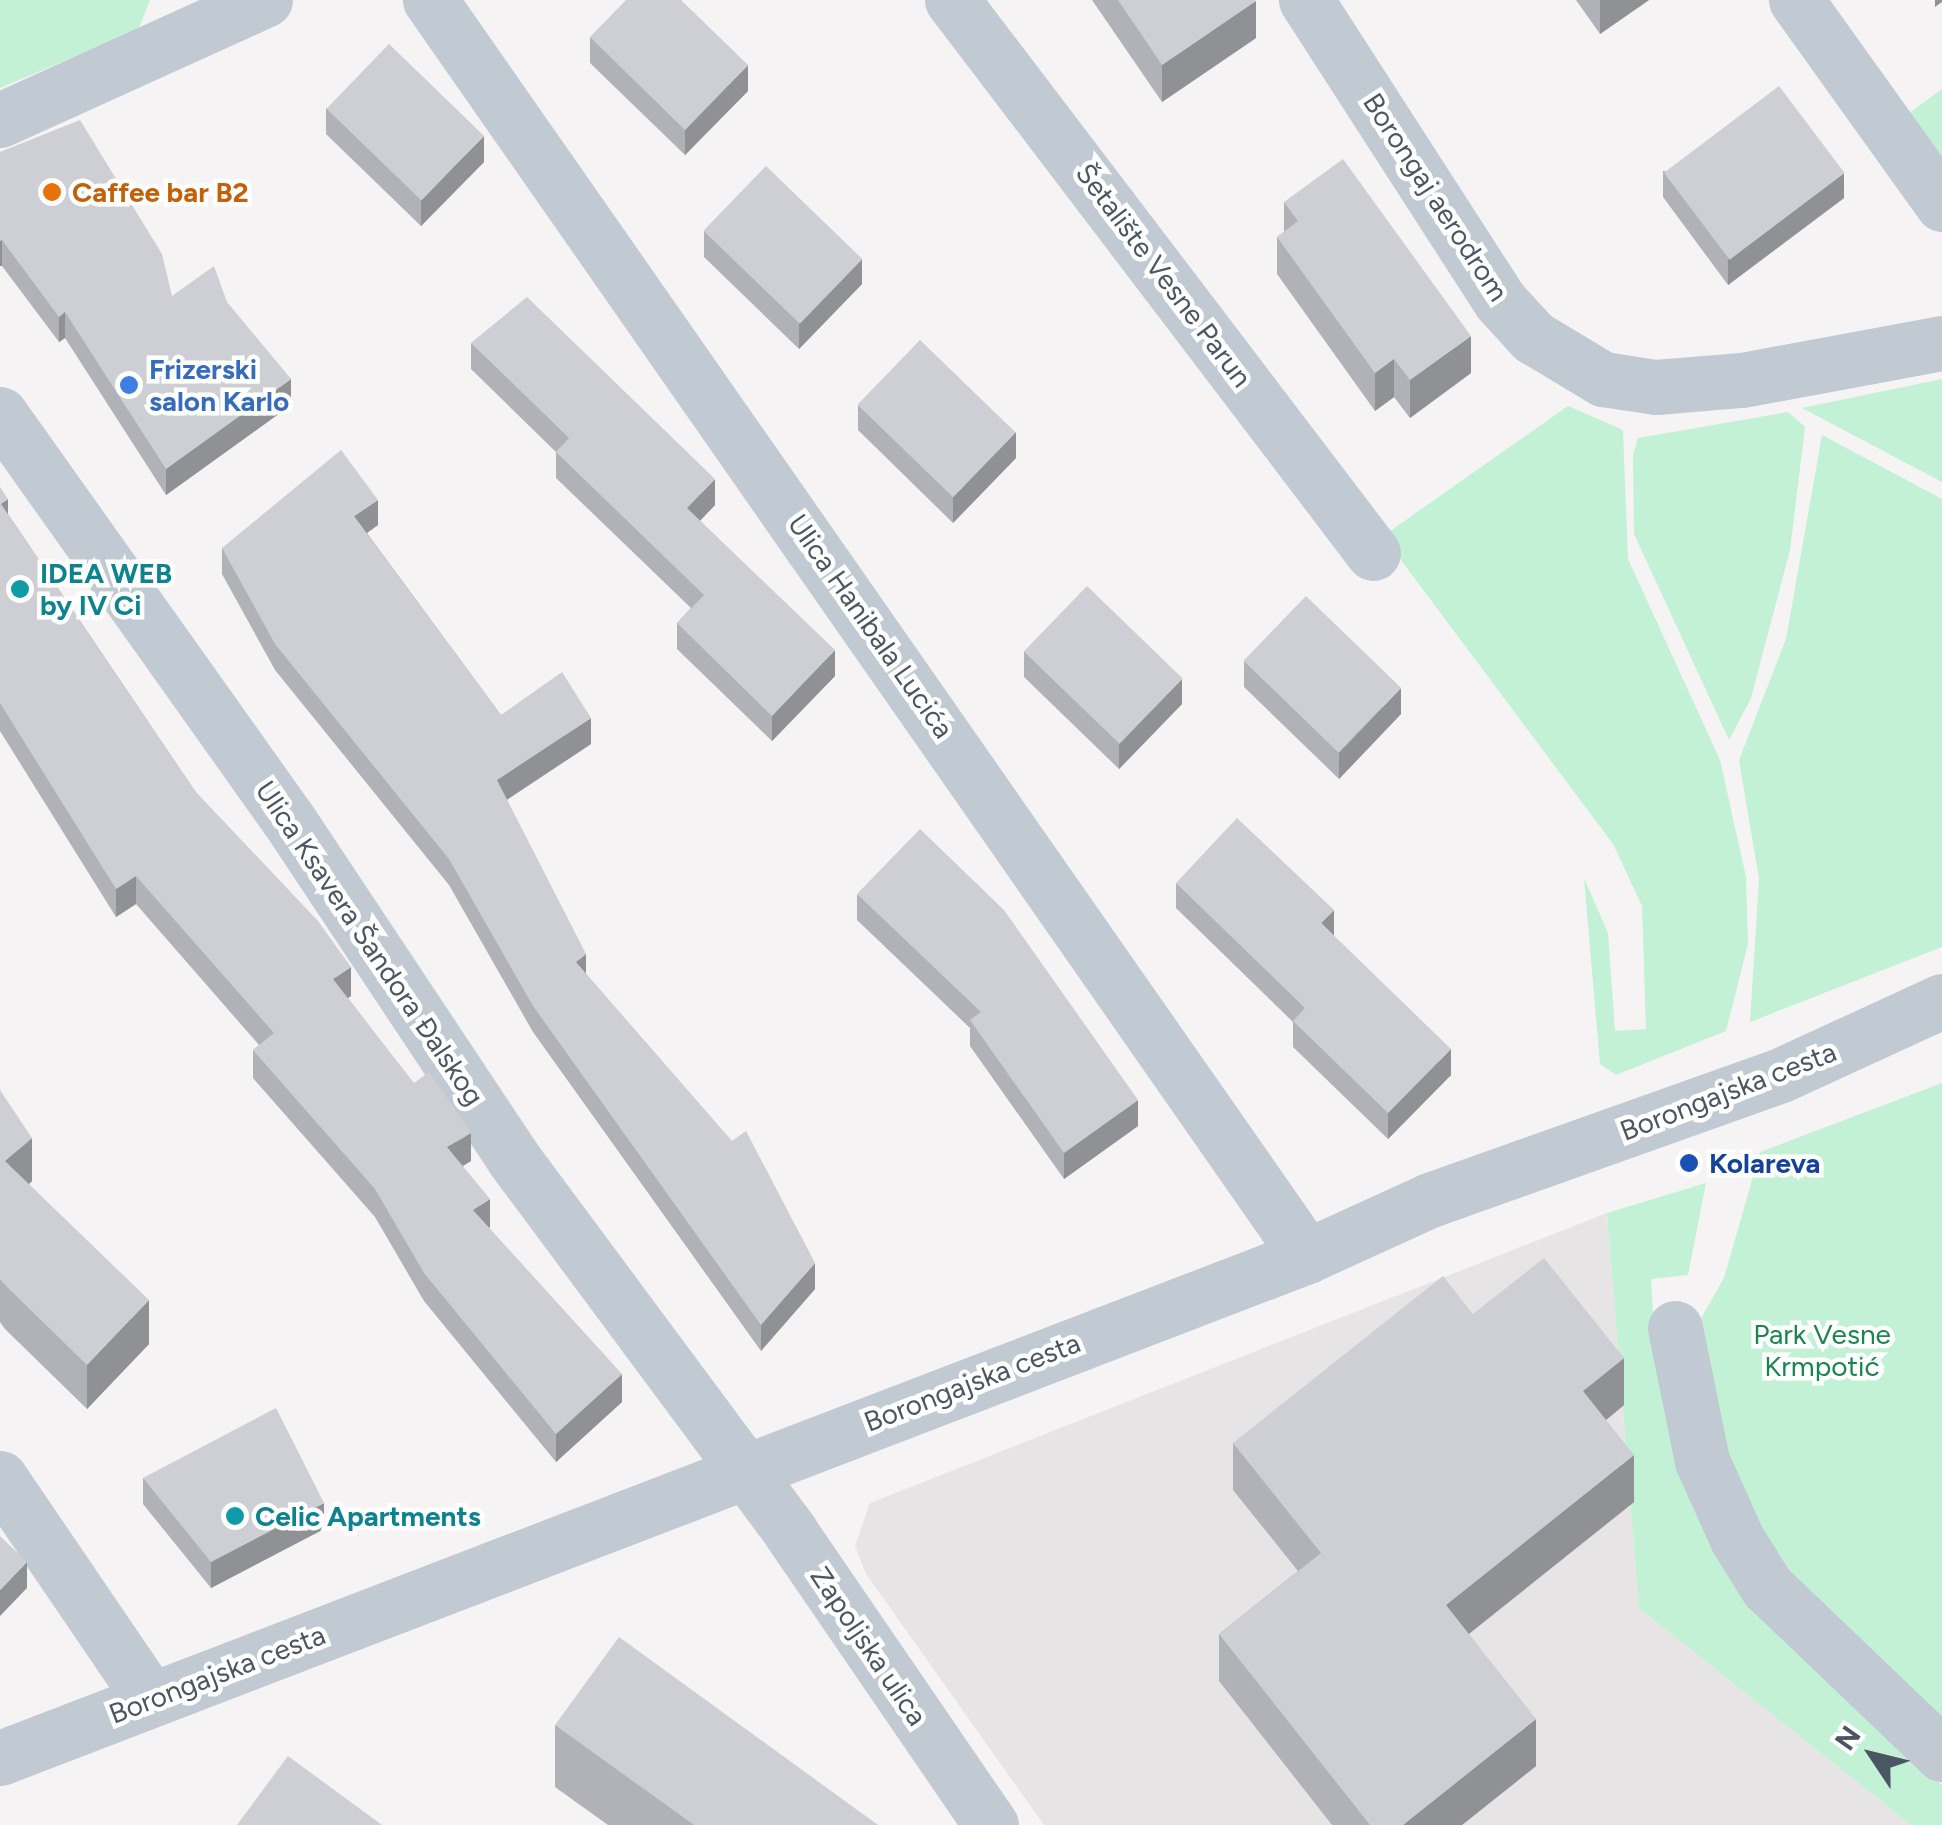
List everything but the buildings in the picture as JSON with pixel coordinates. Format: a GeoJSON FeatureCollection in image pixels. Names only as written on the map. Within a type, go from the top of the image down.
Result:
{"type":"FeatureCollection","features":[{"type":"Feature","properties":{"kind":"street"},"geometry":{"type":"LineString","coordinates":[[0,120],[265,0]]}},
{"type":"Feature","properties":{"kind":"street","name":"Ulica Hanibala Lucića"},"geometry":{"type":"LineString","coordinates":[[430,0],[1306,1256]]}},
{"type":"Feature","properties":{"kind":"street","name":"Šetalište Vesne Parun"},"geometry":{"type":"LineString","coordinates":[[952,0],[1373,552]]}},
{"type":"Feature","properties":{"kind":"street","name":"Borongaj aerodrom"},"geometry":{"type":"LineString","coordinates":[[1306,0],[1500,301],[1533,337],[1603,379],[1656,387],[1742,380],[1942,343]]}},
{"type":"Feature","properties":{"kind":"street"},"geometry":{"type":"LineString","coordinates":[[1796,0],[1942,204]]}},
{"type":"Feature","properties":{"kind":"street","name":"Ulica Ksavera Šandora Đalskog"},"geometry":{"type":"LineString","coordinates":[[0,414],[288,819],[513,1158],[741,1471]]}},
{"type":"Feature","properties":{"kind":"street","name":"Borongajska cesta"},"geometry":{"type":"LineString","coordinates":[[0,1758],[1306,1256],[1430,1200],[1781,1075],[1942,1001]]}},
{"type":"Feature","properties":{"kind":"street"},"geometry":{"type":"LineString","coordinates":[[1675,1328],[1702,1461],[1736,1539],[1767,1587],[1942,1754]]}},
{"type":"Feature","properties":{"kind":"street","name":"Zapoljska ulica"},"geometry":{"type":"LineString","coordinates":[[741,1471],[992,1825]]}},
{"type":"Feature","properties":{"kind":"street"},"geometry":{"type":"LineString","coordinates":[[0,1478],[150,1699]]}},
{"type":"Feature","properties":{"kind":"shaded area"},"geometry":{"type":"Polygon","coordinates":[[[1607,1213],[1639,1608],[1911,1825],[1044,1825],[866,1574],[855,1546],[870,1503],[1607,1213]]]}},
{"type":"Feature","properties":{"kind":"green space"},"geometry":{"type":"Polygon","coordinates":[[[0,0],[150,0],[138,30],[0,88],[0,0]]]}},
{"type":"Feature","properties":{"kind":"green space"},"geometry":{"type":"Polygon","coordinates":[[[1942,89],[1942,169],[1904,117],[1942,89]]]}},
{"type":"Feature","properties":{"kind":"green space"},"geometry":{"type":"Polygon","coordinates":[[[1942,379],[1942,482],[1802,408],[1942,379]]]}},
{"type":"Feature","properties":{"kind":"green space"},"geometry":{"type":"Polygon","coordinates":[[[1568,406],[1623,430],[1628,559],[1720,760],[1746,877],[1748,944],[1726,1031],[1616,1075],[1600,1064],[1584,878],[1608,933],[1615,1031],[1646,1029],[1642,906],[1613,844],[1383,536],[1568,406]]]}},
{"type":"Feature","properties":{"kind":"green space"},"geometry":{"type":"Polygon","coordinates":[[[1788,412],[1805,427],[1790,550],[1751,698],[1729,740],[1634,534],[1633,455],[1638,438],[1788,412]]]}},
{"type":"Feature","properties":{"kind":"green space"},"geometry":{"type":"Polygon","coordinates":[[[1822,435],[1942,499],[1942,947],[1750,1022],[1759,879],[1739,760],[1786,639],[1822,435]]]}},
{"type":"Feature","properties":{"kind":"green space","name":"Park Vesne Krmpotić"},"geometry":{"type":"Polygon","coordinates":[[[1942,1083],[1942,1726],[1795,1585],[1725,1469],[1695,1329],[1724,1278],[1760,1152],[1942,1083]]]}},
{"type":"Feature","properties":{"kind":"green space"},"geometry":{"type":"Polygon","coordinates":[[[1706,1183],[1688,1275],[1651,1279],[1656,1368],[1842,1689],[1942,1785],[1942,1825],[1911,1825],[1639,1608],[1607,1213],[1706,1183]]]}},
{"type":"Feature","properties":{"kind":"place","name":"Caffee bar B2"},"geometry":{"type":"Point","coordinates":[52,192]}},
{"type":"Feature","properties":{"kind":"place","name":"Frizerski salon Karlo"},"geometry":{"type":"Point","coordinates":[129,385]}},
{"type":"Feature","properties":{"kind":"place","name":"IDEA WEB by IV Ci"},"geometry":{"type":"Point","coordinates":[20,589]}},
{"type":"Feature","properties":{"kind":"place","name":"Kolareva"},"geometry":{"type":"Point","coordinates":[1689,1163]}},
{"type":"Feature","properties":{"kind":"place","name":"Celic Apartments"},"geometry":{"type":"Point","coordinates":[235,1516]}}]}
